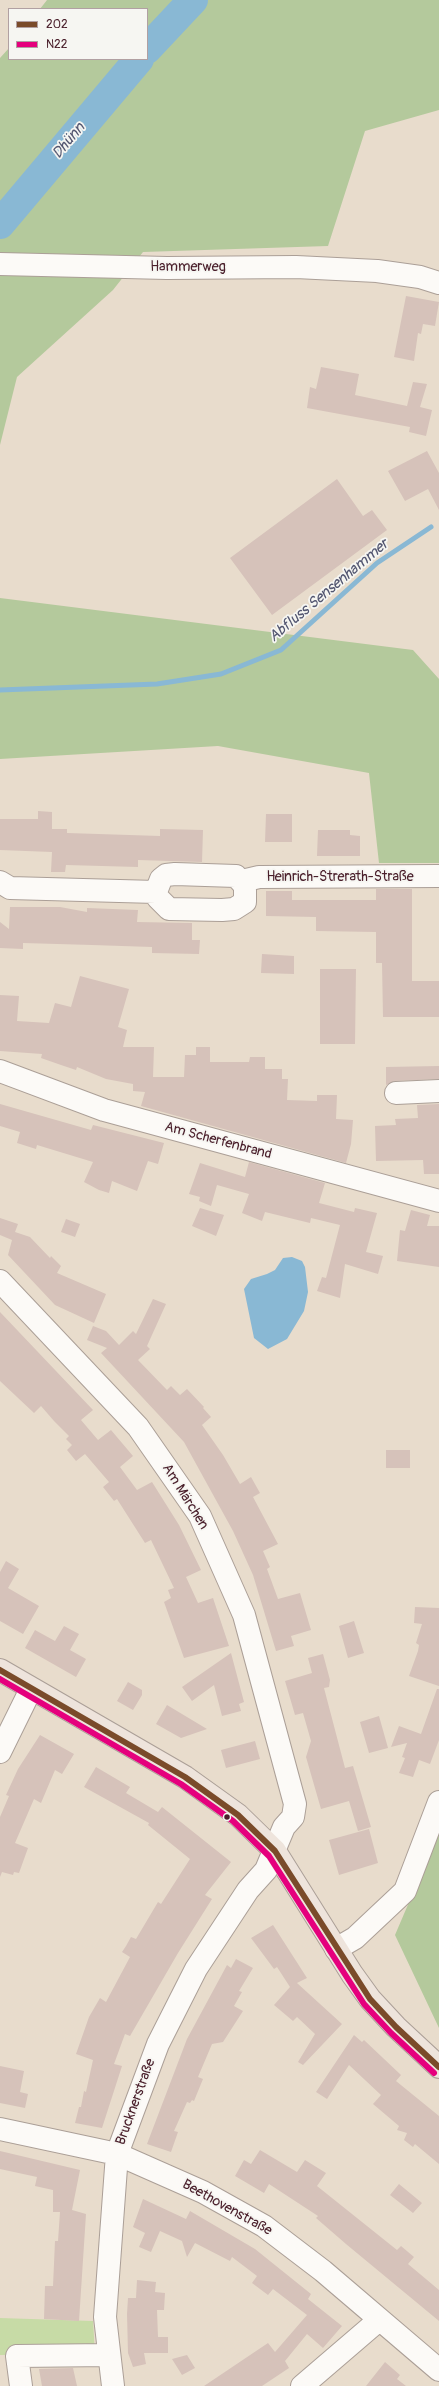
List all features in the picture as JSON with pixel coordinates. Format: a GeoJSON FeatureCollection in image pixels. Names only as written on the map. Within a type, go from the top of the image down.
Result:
{"type":"FeatureCollection","features":[{"type":"Feature","properties":{"kind":"main road"},"geometry":{"type":"LineString","coordinates":[[0,1670],[204,1790],[238,1815],[275,1851],[336,1949],[377,2007],[439,2067]]}},
{"type":"Feature","properties":{"kind":"street","name":"Hammerweg"},"geometry":{"type":"LineString","coordinates":[[0,264],[167,268],[296,267],[377,271],[420,277],[439,284]]}},
{"type":"Feature","properties":{"kind":"street","name":"Heinrich-Strerath-Straße"},"geometry":{"type":"LineString","coordinates":[[166,875],[230,875],[242,881],[246,886],[245,902],[234,909],[169,909],[158,898],[156,892],[161,880],[166,875]]}},
{"type":"Feature","properties":{"kind":"street","name":"Heinrich-Strerath-Straße"},"geometry":{"type":"LineString","coordinates":[[242,881],[250,877],[439,876]]}},
{"type":"Feature","properties":{"kind":"street"},"geometry":{"type":"LineString","coordinates":[[0,882],[10,888],[156,892]]}},
{"type":"Feature","properties":{"kind":"street","name":"Am Scherfenbrand"},"geometry":{"type":"LineString","coordinates":[[0,1071],[104,1110],[439,1200]]}},
{"type":"Feature","properties":{"kind":"street"},"geometry":{"type":"LineString","coordinates":[[396,1093],[439,1091]]}},
{"type":"Feature","properties":{"kind":"street","name":"Am Märchen"},"geometry":{"type":"LineString","coordinates":[[0,1281],[138,1427],[200,1516],[244,1615],[294,1796],[295,1812],[284,1827],[275,1851]]}},
{"type":"Feature","properties":{"kind":"street"},"geometry":{"type":"LineString","coordinates":[[0,1752],[31,1689]]}},
{"type":"Feature","properties":{"kind":"street"},"geometry":{"type":"LineString","coordinates":[[336,1949],[355,1938],[405,1890],[439,1802]]}},
{"type":"Feature","properties":{"kind":"street","name":"Brucknerstraße"},"geometry":{"type":"LineString","coordinates":[[113,2386],[105,2317],[117,2154],[158,2044],[196,1969],[248,1890],[266,1870],[275,1851]]}},
{"type":"Feature","properties":{"kind":"street","name":"Beethovenstraße"},"geometry":{"type":"LineString","coordinates":[[0,2129],[117,2154],[203,2192],[264,2226],[323,2271],[439,2370]]}},
{"type":"Feature","properties":{"kind":"street"},"geometry":{"type":"LineString","coordinates":[[302,2386],[379,2320]]}},
{"type":"Feature","properties":{"kind":"street"},"geometry":{"type":"LineString","coordinates":[[21,2386],[18,2356],[109,2355]]}},
{"type":"Feature","properties":{"kind":"green space"},"geometry":{"type":"Polygon","coordinates":[[[47,0],[439,0],[439,110],[365,131],[328,246],[143,252],[113,290],[17,377],[0,445],[0,58],[8,49],[8,60],[148,60],[148,8],[41,8],[47,0]]]}},
{"type":"Feature","properties":{"kind":"green space"},"geometry":{"type":"Polygon","coordinates":[[[0,598],[413,650],[439,679],[439,863],[379,863],[369,773],[218,746],[0,759],[0,598]]]}},
{"type":"Feature","properties":{"kind":"green space"},"geometry":{"type":"Polygon","coordinates":[[[439,1832],[439,2028],[395,1935],[439,1832]]]}},
{"type":"Feature","properties":{"kind":"green space"},"geometry":{"type":"Polygon","coordinates":[[[0,2318],[93,2321],[95,2354],[0,2355],[0,2318]]]}},
{"type":"Feature","properties":{"kind":"water"},"geometry":{"type":"Polygon","coordinates":[[[292,1257],[302,1261],[305,1267],[308,1292],[304,1311],[287,1339],[268,1349],[254,1338],[244,1289],[251,1279],[275,1270],[283,1258],[292,1257]]]}},
{"type":"Feature","properties":{"kind":"building"},"geometry":{"type":"Polygon","coordinates":[[[406,296],[439,302],[435,326],[423,324],[421,334],[418,333],[414,361],[394,357],[406,296]]]}},
{"type":"Feature","properties":{"kind":"building"},"geometry":{"type":"Polygon","coordinates":[[[321,367],[359,374],[355,395],[407,406],[413,382],[427,384],[420,407],[432,410],[426,436],[409,432],[410,427],[307,408],[310,387],[316,389],[321,367]]]}},
{"type":"Feature","properties":{"kind":"building"},"geometry":{"type":"Polygon","coordinates":[[[427,451],[439,473],[439,510],[428,489],[405,501],[388,471],[427,451]]]}},
{"type":"Feature","properties":{"kind":"building"},"geometry":{"type":"Polygon","coordinates":[[[337,479],[363,516],[372,510],[387,530],[272,615],[230,558],[337,479]]]}},
{"type":"Feature","properties":{"kind":"building"},"geometry":{"type":"Polygon","coordinates":[[[38,811],[52,812],[52,829],[67,829],[67,833],[160,836],[160,829],[203,830],[202,862],[138,860],[138,867],[66,865],[65,872],[51,872],[52,852],[0,850],[0,819],[38,819],[38,811]]]}},
{"type":"Feature","properties":{"kind":"building"},"geometry":{"type":"Polygon","coordinates":[[[266,814],[292,814],[292,842],[265,842],[266,814]]]}},
{"type":"Feature","properties":{"kind":"building"},"geometry":{"type":"Polygon","coordinates":[[[318,830],[350,830],[350,835],[360,836],[360,856],[317,856],[318,830]]]}},
{"type":"Feature","properties":{"kind":"building"},"geometry":{"type":"Polygon","coordinates":[[[376,889],[412,889],[412,981],[439,981],[439,1017],[383,1017],[382,963],[376,963],[376,932],[316,931],[316,917],[266,916],[266,891],[292,891],[292,900],[376,900],[376,889]]]}},
{"type":"Feature","properties":{"kind":"building"},"geometry":{"type":"Polygon","coordinates":[[[10,907],[60,907],[87,912],[87,908],[138,910],[137,922],[192,923],[192,940],[200,940],[199,954],[152,953],[152,947],[92,945],[23,943],[23,949],[0,948],[0,922],[9,929],[10,907]]]}},
{"type":"Feature","properties":{"kind":"building"},"geometry":{"type":"Polygon","coordinates":[[[262,954],[294,956],[294,974],[261,973],[262,954]]]}},
{"type":"Feature","properties":{"kind":"building"},"geometry":{"type":"Polygon","coordinates":[[[320,969],[356,969],[355,1044],[320,1044],[320,969]]]}},
{"type":"Feature","properties":{"kind":"building"},"geometry":{"type":"Polygon","coordinates":[[[80,976],[129,989],[118,1027],[127,1030],[123,1047],[154,1047],[153,1077],[184,1077],[185,1055],[196,1055],[196,1047],[210,1047],[210,1062],[249,1062],[250,1057],[265,1057],[265,1069],[282,1069],[282,1079],[288,1079],[287,1100],[317,1101],[317,1095],[337,1095],[336,1119],[353,1120],[351,1144],[346,1163],[141,1106],[145,1092],[133,1091],[133,1084],[106,1079],[77,1067],[76,1070],[41,1058],[42,1054],[0,1051],[0,995],[19,996],[17,1021],[49,1023],[55,1003],[71,1007],[80,976]]]}},
{"type":"Feature","properties":{"kind":"building"},"geometry":{"type":"Polygon","coordinates":[[[439,1066],[439,1079],[395,1081],[386,1085],[386,1067],[439,1066]]]}},
{"type":"Feature","properties":{"kind":"building"},"geometry":{"type":"Polygon","coordinates":[[[0,1104],[91,1130],[93,1125],[164,1143],[158,1164],[148,1161],[137,1191],[112,1181],[109,1193],[99,1190],[84,1182],[93,1162],[37,1145],[36,1149],[17,1143],[20,1132],[0,1126],[0,1104]]]}},
{"type":"Feature","properties":{"kind":"building"},"geometry":{"type":"Polygon","coordinates":[[[439,1104],[439,1174],[424,1174],[423,1160],[376,1161],[375,1126],[396,1125],[395,1119],[418,1118],[417,1105],[439,1104]]]}},
{"type":"Feature","properties":{"kind":"building"},"geometry":{"type":"Polygon","coordinates":[[[249,1162],[325,1183],[319,1203],[354,1212],[355,1208],[377,1213],[366,1252],[383,1256],[378,1274],[345,1264],[340,1298],[317,1291],[322,1277],[326,1278],[340,1225],[311,1218],[310,1223],[265,1212],[262,1221],[242,1213],[249,1194],[217,1185],[211,1206],[199,1201],[200,1197],[189,1194],[200,1163],[245,1177],[249,1162]]]}},
{"type":"Feature","properties":{"kind":"building"},"geometry":{"type":"Polygon","coordinates":[[[200,1208],[224,1215],[216,1236],[192,1226],[200,1208]]]}},
{"type":"Feature","properties":{"kind":"building"},"geometry":{"type":"Polygon","coordinates":[[[411,1210],[430,1215],[427,1226],[439,1226],[439,1267],[397,1261],[400,1230],[405,1231],[411,1210]]]}},
{"type":"Feature","properties":{"kind":"building"},"geometry":{"type":"Polygon","coordinates":[[[0,1218],[18,1224],[15,1232],[30,1237],[50,1258],[51,1256],[61,1266],[57,1273],[106,1294],[94,1323],[55,1305],[8,1255],[12,1240],[0,1235],[0,1218]]]}},
{"type":"Feature","properties":{"kind":"building"},"geometry":{"type":"Polygon","coordinates":[[[66,1219],[80,1224],[75,1237],[61,1232],[66,1219]]]}},
{"type":"Feature","properties":{"kind":"building"},"geometry":{"type":"Polygon","coordinates":[[[153,1299],[166,1304],[147,1346],[150,1349],[138,1360],[167,1390],[171,1386],[180,1395],[187,1389],[204,1407],[203,1408],[211,1417],[202,1425],[223,1455],[240,1484],[251,1477],[260,1493],[253,1497],[278,1544],[263,1551],[270,1567],[267,1569],[278,1599],[300,1593],[311,1630],[291,1636],[294,1646],[276,1651],[253,1575],[233,1531],[184,1442],[101,1353],[107,1348],[87,1340],[93,1326],[106,1331],[119,1345],[133,1331],[136,1334],[153,1299]]]}},
{"type":"Feature","properties":{"kind":"building"},"geometry":{"type":"Polygon","coordinates":[[[0,1312],[93,1410],[81,1420],[98,1440],[111,1430],[133,1456],[120,1467],[137,1490],[152,1482],[179,1525],[201,1570],[186,1577],[198,1603],[213,1598],[229,1646],[184,1658],[164,1602],[171,1598],[168,1590],[174,1588],[151,1540],[145,1543],[117,1499],[114,1501],[103,1487],[109,1482],[85,1454],[76,1461],[67,1450],[72,1445],[66,1439],[69,1436],[41,1406],[34,1413],[0,1381],[0,1312]]]}},
{"type":"Feature","properties":{"kind":"building"},"geometry":{"type":"Polygon","coordinates":[[[386,1450],[410,1450],[410,1468],[386,1468],[386,1450]]]}},
{"type":"Feature","properties":{"kind":"building"},"geometry":{"type":"Polygon","coordinates":[[[6,1561],[19,1569],[8,1588],[39,1606],[23,1634],[0,1621],[0,1572],[6,1561]]]}},
{"type":"Feature","properties":{"kind":"building"},"geometry":{"type":"Polygon","coordinates":[[[415,1607],[439,1608],[439,1686],[409,1676],[418,1651],[419,1645],[416,1643],[422,1624],[414,1623],[415,1607]]]}},
{"type":"Feature","properties":{"kind":"building"},"geometry":{"type":"Polygon","coordinates":[[[354,1621],[364,1653],[348,1658],[339,1626],[354,1621]]]}},
{"type":"Feature","properties":{"kind":"building"},"geometry":{"type":"Polygon","coordinates":[[[64,1626],[79,1634],[70,1650],[86,1659],[76,1677],[25,1648],[35,1630],[55,1641],[64,1626]]]}},
{"type":"Feature","properties":{"kind":"building"},"geometry":{"type":"Polygon","coordinates":[[[231,1653],[244,1702],[239,1704],[241,1711],[222,1716],[214,1685],[192,1701],[182,1687],[231,1653]]]}},
{"type":"Feature","properties":{"kind":"building"},"geometry":{"type":"Polygon","coordinates":[[[323,1654],[330,1680],[329,1687],[324,1688],[345,1768],[353,1766],[371,1827],[358,1831],[349,1801],[321,1809],[306,1757],[311,1741],[303,1713],[295,1715],[285,1681],[312,1673],[308,1658],[323,1654]]]}},
{"type":"Feature","properties":{"kind":"building"},"geometry":{"type":"Polygon","coordinates":[[[128,1682],[142,1690],[142,1695],[133,1710],[117,1701],[128,1682]]]}},
{"type":"Feature","properties":{"kind":"building"},"geometry":{"type":"Polygon","coordinates":[[[437,1689],[439,1689],[439,1740],[430,1764],[419,1760],[413,1777],[399,1773],[405,1758],[402,1757],[407,1743],[391,1747],[399,1726],[421,1734],[437,1689]]]}},
{"type":"Feature","properties":{"kind":"building"},"geometry":{"type":"Polygon","coordinates":[[[167,1705],[207,1729],[181,1738],[156,1724],[167,1705]]]}},
{"type":"Feature","properties":{"kind":"building"},"geometry":{"type":"Polygon","coordinates":[[[379,1716],[388,1748],[369,1753],[360,1722],[379,1716]]]}},
{"type":"Feature","properties":{"kind":"building"},"geometry":{"type":"Polygon","coordinates":[[[40,1735],[74,1754],[62,1774],[55,1770],[41,1803],[34,1799],[15,1843],[28,1848],[19,1873],[14,1872],[13,1875],[2,1872],[0,1877],[0,1817],[9,1796],[6,1795],[18,1769],[40,1735]]]}},
{"type":"Feature","properties":{"kind":"building"},"geometry":{"type":"Polygon","coordinates":[[[255,1741],[260,1759],[226,1768],[221,1750],[255,1741]]]}},
{"type":"Feature","properties":{"kind":"building"},"geometry":{"type":"Polygon","coordinates":[[[96,1767],[130,1787],[126,1793],[158,1812],[162,1807],[231,1862],[205,1895],[212,1899],[178,1953],[130,2036],[125,2034],[114,2064],[122,2066],[102,2128],[75,2123],[79,2107],[81,2107],[84,2091],[86,2092],[93,2060],[76,2054],[89,2017],[100,1998],[106,2002],[130,1957],[122,1952],[131,1937],[136,1939],[158,1902],[161,1904],[190,1859],[148,1825],[149,1823],[84,1787],[96,1767]]]}},
{"type":"Feature","properties":{"kind":"building"},"geometry":{"type":"Polygon","coordinates":[[[369,1829],[378,1863],[339,1875],[329,1840],[369,1829]]]}},
{"type":"Feature","properties":{"kind":"building"},"geometry":{"type":"Polygon","coordinates":[[[273,1925],[307,1978],[297,1983],[342,2024],[303,2065],[298,2062],[315,2034],[297,2017],[293,2021],[274,2005],[290,1987],[277,1967],[274,1969],[251,1938],[273,1925]]]}},
{"type":"Feature","properties":{"kind":"building"},"geometry":{"type":"Polygon","coordinates":[[[236,1959],[253,1968],[239,1991],[242,1992],[234,2006],[243,2011],[223,2042],[212,2044],[198,2077],[203,2079],[194,2101],[192,2100],[190,2103],[187,2102],[174,2131],[178,2132],[171,2152],[147,2144],[187,2039],[227,1965],[231,1968],[236,1959]]]}},
{"type":"Feature","properties":{"kind":"building"},"geometry":{"type":"Polygon","coordinates":[[[354,2035],[362,2042],[364,2040],[401,2075],[396,2081],[439,2116],[439,2164],[415,2144],[413,2147],[404,2140],[407,2133],[397,2130],[399,2126],[373,2104],[381,2095],[349,2065],[327,2099],[316,2092],[354,2035]]]}},
{"type":"Feature","properties":{"kind":"building"},"geometry":{"type":"Polygon","coordinates":[[[0,2066],[24,2071],[20,2092],[28,2094],[25,2108],[0,2103],[0,2066]]]}},
{"type":"Feature","properties":{"kind":"building"},"geometry":{"type":"Polygon","coordinates":[[[260,2150],[297,2172],[305,2160],[326,2173],[317,2186],[397,2250],[401,2246],[414,2257],[408,2264],[439,2290],[439,2321],[316,2218],[318,2216],[269,2184],[264,2193],[235,2176],[244,2160],[251,2164],[260,2150]]]}},
{"type":"Feature","properties":{"kind":"building"},"geometry":{"type":"Polygon","coordinates":[[[0,2151],[80,2170],[72,2210],[86,2214],[79,2321],[44,2319],[45,2286],[53,2286],[55,2241],[58,2241],[60,2212],[53,2212],[53,2190],[35,2186],[37,2177],[0,2169],[0,2151]]]}},
{"type":"Feature","properties":{"kind":"building"},"geometry":{"type":"Polygon","coordinates":[[[399,2184],[422,2203],[413,2213],[390,2195],[399,2184]]]}},
{"type":"Feature","properties":{"kind":"building"},"geometry":{"type":"Polygon","coordinates":[[[143,2199],[186,2219],[190,2211],[255,2249],[311,2294],[308,2299],[342,2326],[323,2348],[307,2334],[285,2361],[289,2368],[262,2386],[204,2386],[268,2343],[275,2352],[307,2315],[273,2289],[268,2295],[252,2283],[257,2276],[232,2257],[230,2261],[195,2243],[187,2257],[182,2241],[160,2231],[151,2252],[139,2247],[145,2233],[133,2227],[143,2199]]]}},
{"type":"Feature","properties":{"kind":"building"},"geometry":{"type":"Polygon","coordinates":[[[137,2280],[156,2282],[155,2292],[165,2293],[164,2310],[157,2310],[158,2337],[168,2337],[168,2353],[144,2353],[146,2364],[133,2367],[128,2353],[127,2314],[128,2298],[136,2298],[137,2280]]]}},
{"type":"Feature","properties":{"kind":"building"},"geometry":{"type":"Polygon","coordinates":[[[187,2355],[195,2368],[182,2375],[172,2359],[187,2355]]]}},
{"type":"Feature","properties":{"kind":"building"},"geometry":{"type":"Polygon","coordinates":[[[385,2362],[400,2375],[397,2379],[406,2386],[366,2386],[385,2362]]]}},
{"type":"Feature","properties":{"kind":"building"},"geometry":{"type":"Polygon","coordinates":[[[73,2368],[77,2386],[42,2386],[39,2369],[73,2368]]]}},
{"type":"Feature","properties":{"kind":"waterway","name":"Dhünn"},"geometry":{"type":"LineString","coordinates":[[148,48],[193,0]]}},
{"type":"Feature","properties":{"kind":"waterway","name":"Dhünn"},"geometry":{"type":"LineString","coordinates":[[0,224],[138,60]]}},
{"type":"Feature","properties":{"kind":"waterway","name":"Abfluss Sensenhammer"},"geometry":{"type":"LineString","coordinates":[[0,690],[157,684],[221,674],[281,650],[377,563],[431,527]]}},
{"type":"Feature","properties":{"kind":"transit line","name":"202"},"geometry":{"type":"LineString","coordinates":[[0,1670],[185,1777],[238,1815],[275,1851],[370,1999],[396,2027],[439,2067]]}},
{"type":"Feature","properties":{"kind":"transit line","name":"N22"},"geometry":{"type":"LineString","coordinates":[[0,1679],[181,1784],[233,1821],[269,1856],[364,2004],[391,2033],[434,2073]]}}]}
